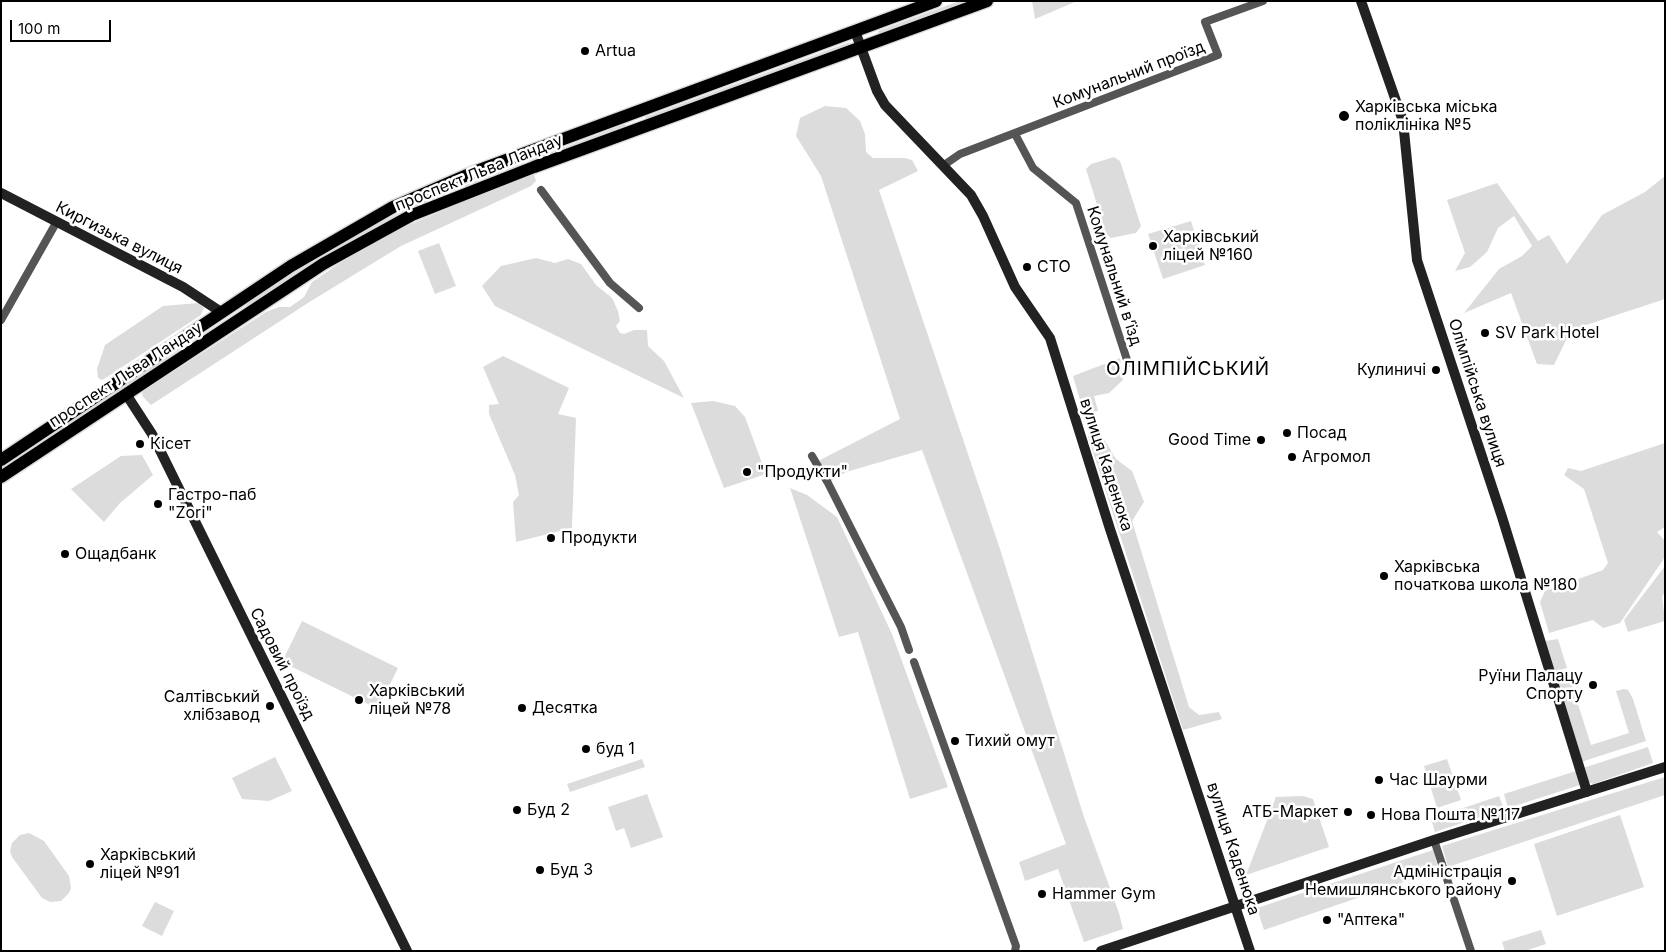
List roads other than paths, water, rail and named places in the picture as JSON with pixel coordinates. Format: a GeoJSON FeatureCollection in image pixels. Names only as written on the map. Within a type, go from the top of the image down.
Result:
{"type":"FeatureCollection","features":[{"type":"Feature","properties":{"kind":"main road","name":"проспект Льва Ландау"},"geometry":{"type":"LineString","coordinates":[[1,460],[316,250],[401,203],[474,172],[936,1]]}},
{"type":"Feature","properties":{"kind":"main road","name":"проспект Льва Ландау"},"geometry":{"type":"LineString","coordinates":[[1,476],[323,264],[412,215],[526,170],[987,1]]}},
{"type":"Feature","properties":{"kind":"main road"},"geometry":{"type":"LineString","coordinates":[[633,114],[639,129]]}},
{"type":"Feature","properties":{"kind":"main road"},"geometry":{"type":"LineString","coordinates":[[221,312],[230,326]]}},
{"type":"Feature","properties":{"kind":"main road"},"geometry":{"type":"LineString","coordinates":[[159,354],[168,367]]}},
{"type":"Feature","properties":{"kind":"street","name":"Комунальний проїзд"},"geometry":{"type":"LineString","coordinates":[[1015,134],[1218,55],[1206,22],[1263,1]]}},
{"type":"Feature","properties":{"kind":"street","name":"Олімпійська вулиця"},"geometry":{"type":"LineString","coordinates":[[1361,1],[1403,121],[1416,260],[1496,499],[1587,792]]}},
{"type":"Feature","properties":{"kind":"street","name":"вулиця Каденюка"},"geometry":{"type":"LineString","coordinates":[[855,31],[885,105],[944,165],[975,200],[1015,287],[1052,342],[1110,529],[1250,951]]}},
{"type":"Feature","properties":{"kind":"street"},"geometry":{"type":"LineString","coordinates":[[944,165],[960,154],[1015,134]]}},
{"type":"Feature","properties":{"kind":"street","name":"Комунальний в’їзд"},"geometry":{"type":"LineString","coordinates":[[1015,134],[1033,168],[1076,203],[1128,362]]}},
{"type":"Feature","properties":{"kind":"street"},"geometry":{"type":"LineString","coordinates":[[541,190],[610,283],[639,308]]}},
{"type":"Feature","properties":{"kind":"street","name":"Киргизька вулиця"},"geometry":{"type":"LineString","coordinates":[[1,193],[190,291],[221,312]]}},
{"type":"Feature","properties":{"kind":"street"},"geometry":{"type":"LineString","coordinates":[[1,320],[56,223]]}},
{"type":"Feature","properties":{"kind":"street","name":"Садовий проїзд"},"geometry":{"type":"LineString","coordinates":[[126,394],[152,434],[407,951]]}},
{"type":"Feature","properties":{"kind":"street"},"geometry":{"type":"LineString","coordinates":[[812,456],[828,483],[901,627],[909,650]]}},
{"type":"Feature","properties":{"kind":"street"},"geometry":{"type":"LineString","coordinates":[[914,662],[1016,946],[1015,951]]}},
{"type":"Feature","properties":{"kind":"street"},"geometry":{"type":"LineString","coordinates":[[1101,951],[1434,840],[1665,767]]}},
{"type":"Feature","properties":{"kind":"street"},"geometry":{"type":"LineString","coordinates":[[1434,840],[1471,951]]}},
{"type":"Feature","properties":{"kind":"place","name":"Artua"},"geometry":{"type":"Point","coordinates":[585,51]}},
{"type":"Feature","properties":{"kind":"place","name":"Харківська міська поліклініка №5"},"geometry":{"type":"Point","coordinates":[1344,116]}},
{"type":"Feature","properties":{"kind":"place","name":"Харківський ліцей №160"},"geometry":{"type":"Point","coordinates":[1153,246]}},
{"type":"Feature","properties":{"kind":"place","name":"СТО"},"geometry":{"type":"Point","coordinates":[1027,267]}},
{"type":"Feature","properties":{"kind":"place","name":"SV Park Hotel"},"geometry":{"type":"Point","coordinates":[1485,333]}},
{"type":"Feature","properties":{"kind":"place","name":"Кулиничі"},"geometry":{"type":"Point","coordinates":[1436,370]}},
{"type":"Feature","properties":{"kind":"place","name":"Посад"},"geometry":{"type":"Point","coordinates":[1287,433]}},
{"type":"Feature","properties":{"kind":"place","name":"Good Time"},"geometry":{"type":"Point","coordinates":[1261,440]}},
{"type":"Feature","properties":{"kind":"place","name":"Кісет"},"geometry":{"type":"Point","coordinates":[140,444]}},
{"type":"Feature","properties":{"kind":"place","name":"Агромол"},"geometry":{"type":"Point","coordinates":[1292,457]}},
{"type":"Feature","properties":{"kind":"place","name":"\"Продукти\""},"geometry":{"type":"Point","coordinates":[747,472]}},
{"type":"Feature","properties":{"kind":"place","name":"Гастро-паб \"Zori\""},"geometry":{"type":"Point","coordinates":[158,504]}},
{"type":"Feature","properties":{"kind":"place","name":"Продукти"},"geometry":{"type":"Point","coordinates":[551,538]}},
{"type":"Feature","properties":{"kind":"place","name":"Ощадбанк"},"geometry":{"type":"Point","coordinates":[65,554]}},
{"type":"Feature","properties":{"kind":"place","name":"Харківська початкова школа №180"},"geometry":{"type":"Point","coordinates":[1384,576]}},
{"type":"Feature","properties":{"kind":"place","name":"Руїни Палацу Спорту"},"geometry":{"type":"Point","coordinates":[1593,685]}},
{"type":"Feature","properties":{"kind":"place","name":"Харківський ліцей №78"},"geometry":{"type":"Point","coordinates":[359,700]}},
{"type":"Feature","properties":{"kind":"place","name":"Салтівський хлібзавод"},"geometry":{"type":"Point","coordinates":[270,706]}},
{"type":"Feature","properties":{"kind":"place","name":"Десятка"},"geometry":{"type":"Point","coordinates":[522,708]}},
{"type":"Feature","properties":{"kind":"place","name":"Тихий омут"},"geometry":{"type":"Point","coordinates":[955,741]}},
{"type":"Feature","properties":{"kind":"place","name":"буд 1"},"geometry":{"type":"Point","coordinates":[586,749]}},
{"type":"Feature","properties":{"kind":"place","name":"Час Шаурми"},"geometry":{"type":"Point","coordinates":[1379,780]}},
{"type":"Feature","properties":{"kind":"place","name":"Буд 2"},"geometry":{"type":"Point","coordinates":[517,810]}},
{"type":"Feature","properties":{"kind":"place","name":"АТБ-Маркет"},"geometry":{"type":"Point","coordinates":[1348,812]}},
{"type":"Feature","properties":{"kind":"place","name":"Нова Пошта №117"},"geometry":{"type":"Point","coordinates":[1371,815]}},
{"type":"Feature","properties":{"kind":"place","name":"Харківський ліцей №91"},"geometry":{"type":"Point","coordinates":[90,864]}},
{"type":"Feature","properties":{"kind":"place","name":"Буд 3"},"geometry":{"type":"Point","coordinates":[540,870]}},
{"type":"Feature","properties":{"kind":"place","name":"Адміністрація Немишлянського району"},"geometry":{"type":"Point","coordinates":[1512,881]}},
{"type":"Feature","properties":{"kind":"place","name":"Hammer Gym"},"geometry":{"type":"Point","coordinates":[1042,894]}},
{"type":"Feature","properties":{"kind":"place","name":"\"Аптека\""},"geometry":{"type":"Point","coordinates":[1327,920]}},
{"type":"Feature","properties":{"kind":"district","name":"ОЛІМПІЙСЬКИЙ"},"geometry":{"type":"Point","coordinates":[1188,369]}}]}
